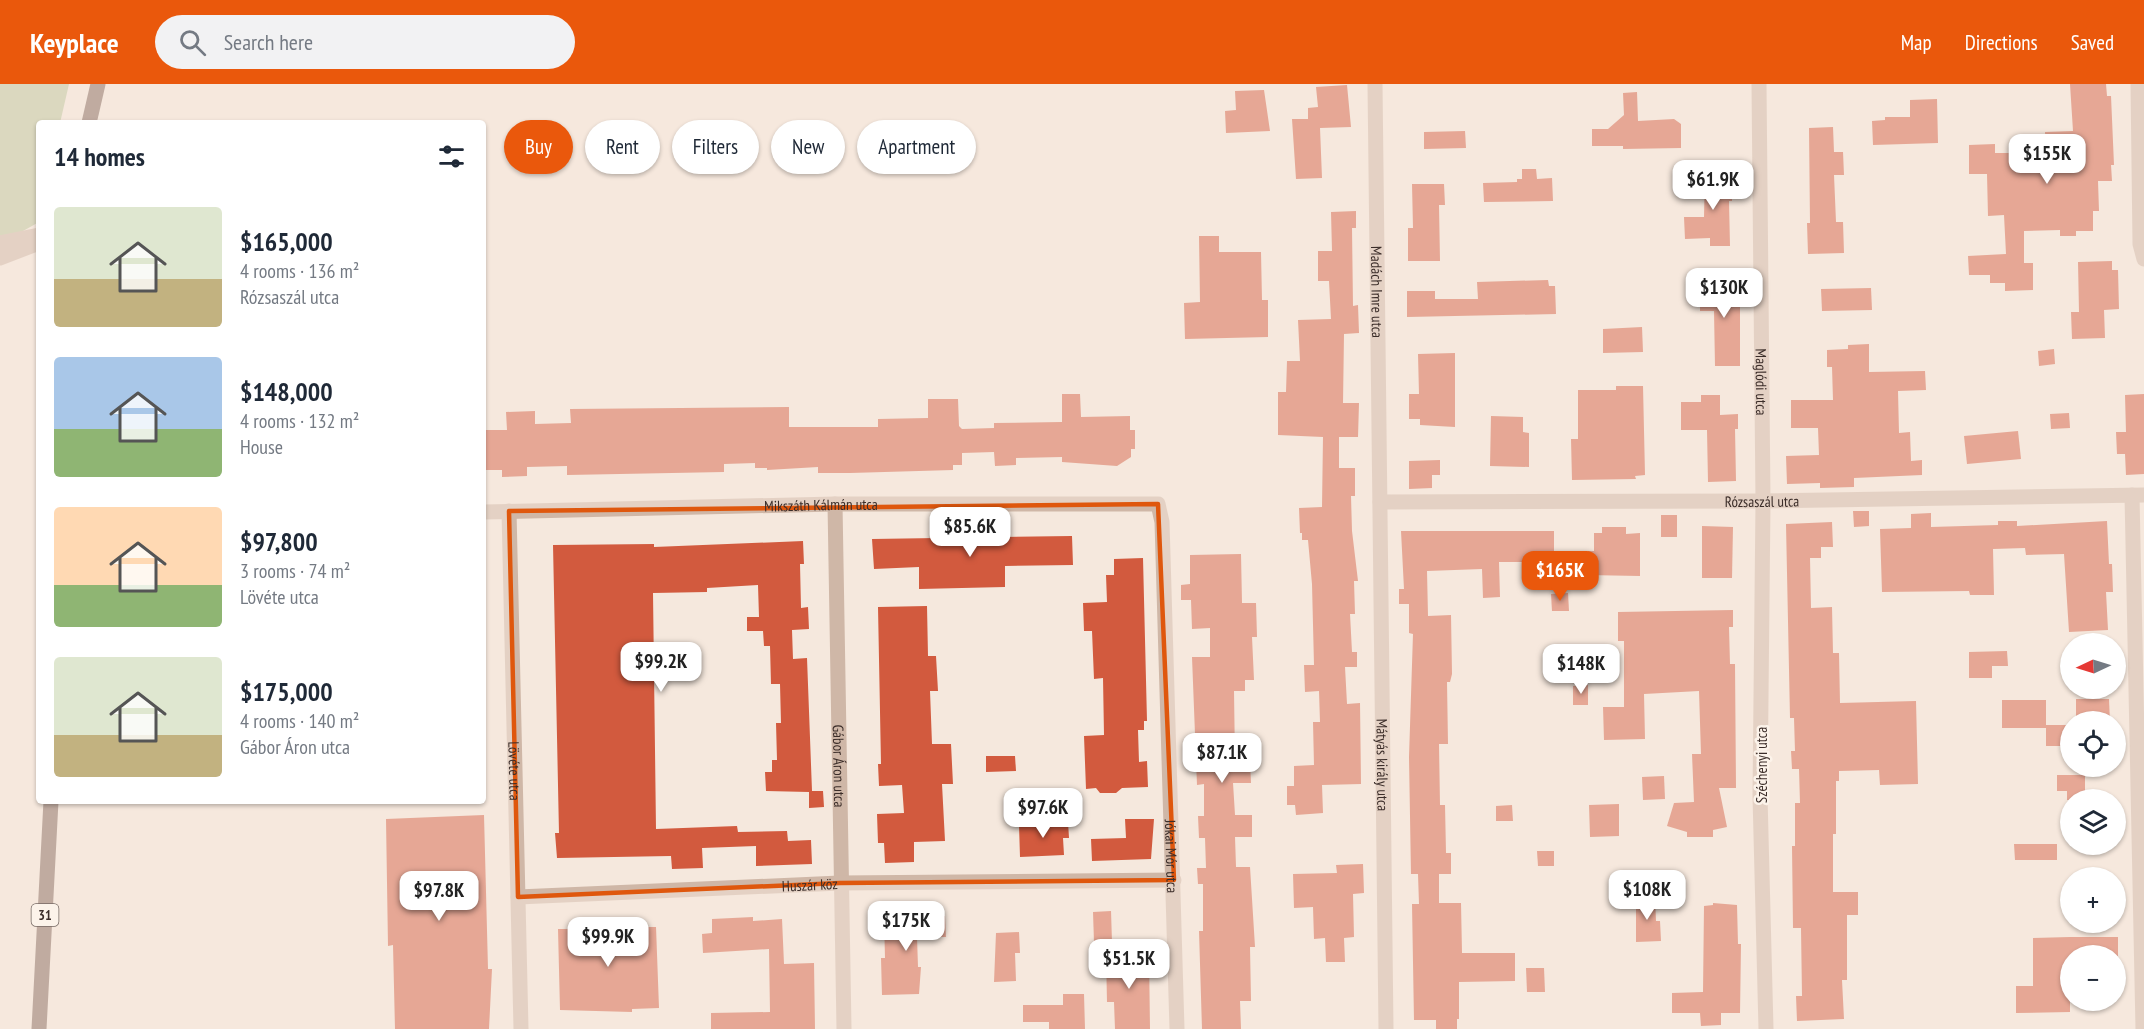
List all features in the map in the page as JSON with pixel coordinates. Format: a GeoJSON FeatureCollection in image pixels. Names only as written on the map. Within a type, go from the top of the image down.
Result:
{"type":"FeatureCollection","features":[{"type":"Feature","properties":{"kind":"main road"},"geometry":{"type":"LineString","coordinates":[[90,120],[98,84]]}},
{"type":"Feature","properties":{"kind":"main road","name":"31"},"geometry":{"type":"LineString","coordinates":[[39,1029],[51,804]]}},
{"type":"Feature","properties":{"kind":"street","name":"Madách Imre utca"},"geometry":{"type":"LineString","coordinates":[[1375,84],[1380,502]]}},
{"type":"Feature","properties":{"kind":"street","name":"Maglódi utca"},"geometry":{"type":"LineString","coordinates":[[1759,84],[1763,501]]}},
{"type":"Feature","properties":{"kind":"street"},"geometry":{"type":"LineString","coordinates":[[2138,84],[2140,244],[2144,259]]}},
{"type":"Feature","properties":{"kind":"street"},"geometry":{"type":"LineString","coordinates":[[0,243],[36,236]]}},
{"type":"Feature","properties":{"kind":"street"},"geometry":{"type":"LineString","coordinates":[[0,258],[36,244]]}},
{"type":"Feature","properties":{"kind":"street","name":"Rózsaszál utca"},"geometry":{"type":"LineString","coordinates":[[1380,502],[1763,501],[2138,495]]}},
{"type":"Feature","properties":{"kind":"street"},"geometry":{"type":"LineString","coordinates":[[2138,495],[2143,1029]]}},
{"type":"Feature","properties":{"kind":"street","name":"Széchenyi utca"},"geometry":{"type":"LineString","coordinates":[[1763,501],[1760,796],[1766,1029]]}},
{"type":"Feature","properties":{"kind":"street","name":"Mátyás király utca"},"geometry":{"type":"LineString","coordinates":[[1380,502],[1386,1029]]}},
{"type":"Feature","properties":{"kind":"street","name":"Mikszáth Kálmán utca"},"geometry":{"type":"LineString","coordinates":[[486,512],[835,504],[1158,504]]}},
{"type":"Feature","properties":{"kind":"street","name":"Gábor Áron utca"},"geometry":{"type":"LineString","coordinates":[[835,504],[844,1029]]}},
{"type":"Feature","properties":{"kind":"street","name":"Jókai Mór utca"},"geometry":{"type":"LineString","coordinates":[[1158,504],[1162,522],[1177,1029]]}},
{"type":"Feature","properties":{"kind":"street","name":"Lövéte utca"},"geometry":{"type":"LineString","coordinates":[[509,511],[521,1029]]}},
{"type":"Feature","properties":{"kind":"street","name":"Huszár köz"},"geometry":{"type":"LineString","coordinates":[[518,897],[840,883],[1174,880]]}},
{"type":"Feature","properties":{"kind":"highlighted area"},"geometry":{"type":"Polygon","coordinates":[[[1158,504],[1174,880],[840,883],[518,897],[509,511],[1158,504]]]}},
{"type":"Feature","properties":{"kind":"green space"},"geometry":{"type":"Polygon","coordinates":[[[0,84],[69,84],[61,120],[36,120],[36,224],[0,244],[0,84]]]}},
{"type":"Feature","properties":{"kind":"building"},"geometry":{"type":"Polygon","coordinates":[[[2070,84],[2106,84],[2107,96],[2111,96],[2114,165],[2111,165],[2112,181],[2098,181],[2099,211],[2093,211],[2093,231],[2076,231],[2076,236],[2060,236],[2060,230],[2024,231],[2024,263],[2033,263],[2033,290],[2005,291],[2005,283],[1990,283],[1990,275],[1969,275],[1968,256],[2006,254],[2004,215],[1988,216],[1987,174],[1969,174],[1969,145],[1995,144],[1995,153],[2046,153],[2045,132],[2073,131],[2070,84]]]}},
{"type":"Feature","properties":{"kind":"building"},"geometry":{"type":"Polygon","coordinates":[[[1347,85],[1351,127],[1320,128],[1322,178],[1296,179],[1292,119],[1308,119],[1308,108],[1318,107],[1316,87],[1347,85]]]}},
{"type":"Feature","properties":{"kind":"building"},"geometry":{"type":"Polygon","coordinates":[[[1264,90],[1270,131],[1226,133],[1225,111],[1236,110],[1235,91],[1264,90]]]}},
{"type":"Feature","properties":{"kind":"building"},"geometry":{"type":"Polygon","coordinates":[[[1637,92],[1638,121],[1674,119],[1681,124],[1681,148],[1623,149],[1623,146],[1592,146],[1592,129],[1608,129],[1624,115],[1623,93],[1637,92]]]}},
{"type":"Feature","properties":{"kind":"building"},"geometry":{"type":"Polygon","coordinates":[[[1937,99],[1938,143],[1873,145],[1872,121],[1885,120],[1885,117],[1910,117],[1910,100],[1937,99]]]}},
{"type":"Feature","properties":{"kind":"building"},"geometry":{"type":"Polygon","coordinates":[[[1833,127],[1834,152],[1843,152],[1844,175],[1834,175],[1836,222],[1843,222],[1844,253],[1808,254],[1809,128],[1833,127]]]}},
{"type":"Feature","properties":{"kind":"building"},"geometry":{"type":"Polygon","coordinates":[[[1465,131],[1466,148],[1424,149],[1424,132],[1465,131]]]}},
{"type":"Feature","properties":{"kind":"building"},"geometry":{"type":"Polygon","coordinates":[[[1522,169],[1536,169],[1537,179],[1552,178],[1553,201],[1484,202],[1483,183],[1517,182],[1517,179],[1522,179],[1522,169]]]}},
{"type":"Feature","properties":{"kind":"building"},"geometry":{"type":"Polygon","coordinates":[[[1705,171],[1732,171],[1732,201],[1729,201],[1730,246],[1710,246],[1710,238],[1685,239],[1684,217],[1704,217],[1705,171]]]}},
{"type":"Feature","properties":{"kind":"building"},"geometry":{"type":"Polygon","coordinates":[[[1412,184],[1444,184],[1445,205],[1439,205],[1440,261],[1408,261],[1408,228],[1413,228],[1412,184]]]}},
{"type":"Feature","properties":{"kind":"building"},"geometry":{"type":"Polygon","coordinates":[[[1356,211],[1356,228],[1352,228],[1353,306],[1358,305],[1359,333],[1344,334],[1343,403],[1359,403],[1358,437],[1339,437],[1339,468],[1355,468],[1355,496],[1351,496],[1352,531],[1358,581],[1354,581],[1355,614],[1350,614],[1352,652],[1357,652],[1357,667],[1345,667],[1347,704],[1360,703],[1361,784],[1322,785],[1323,813],[1296,815],[1295,805],[1287,805],[1287,786],[1294,786],[1294,766],[1314,765],[1313,722],[1320,722],[1319,691],[1305,692],[1304,665],[1314,665],[1312,584],[1308,540],[1302,540],[1302,533],[1300,533],[1299,508],[1322,507],[1323,437],[1278,435],[1278,392],[1286,392],[1287,361],[1300,361],[1298,320],[1331,319],[1329,281],[1318,281],[1318,251],[1332,251],[1331,212],[1356,211]]]}},
{"type":"Feature","properties":{"kind":"building"},"geometry":{"type":"Polygon","coordinates":[[[1199,236],[1219,236],[1219,252],[1261,252],[1262,300],[1268,300],[1268,337],[1185,339],[1184,303],[1200,302],[1199,236]]]}},
{"type":"Feature","properties":{"kind":"building"},"geometry":{"type":"Polygon","coordinates":[[[2112,261],[2112,270],[2118,270],[2119,309],[2104,310],[2105,338],[2072,339],[2071,312],[2079,312],[2078,262],[2112,261]]]}},
{"type":"Feature","properties":{"kind":"building"},"geometry":{"type":"Polygon","coordinates":[[[1548,280],[1549,286],[1555,286],[1556,314],[1407,317],[1407,291],[1435,291],[1435,299],[1478,299],[1477,282],[1548,280]]]}},
{"type":"Feature","properties":{"kind":"building"},"geometry":{"type":"Polygon","coordinates":[[[1740,280],[1740,366],[1715,366],[1714,311],[1700,311],[1700,281],[1740,280]]]}},
{"type":"Feature","properties":{"kind":"building"},"geometry":{"type":"Polygon","coordinates":[[[1871,288],[1872,310],[1822,311],[1821,289],[1871,288]]]}},
{"type":"Feature","properties":{"kind":"building"},"geometry":{"type":"Polygon","coordinates":[[[1642,327],[1643,352],[1603,353],[1603,329],[1642,327]]]}},
{"type":"Feature","properties":{"kind":"building"},"geometry":{"type":"Polygon","coordinates":[[[1869,344],[1869,372],[1925,371],[1926,390],[1898,391],[1899,433],[1910,432],[1911,461],[1922,460],[1922,475],[1854,478],[1854,487],[1820,488],[1820,483],[1787,484],[1786,456],[1819,455],[1818,428],[1791,428],[1791,400],[1833,400],[1832,367],[1827,367],[1827,350],[1848,349],[1848,345],[1869,344]]]}},
{"type":"Feature","properties":{"kind":"building"},"geometry":{"type":"Polygon","coordinates":[[[2054,349],[2055,364],[2039,366],[2038,351],[2054,349]]]}},
{"type":"Feature","properties":{"kind":"building"},"geometry":{"type":"Polygon","coordinates":[[[1455,353],[1455,427],[1420,425],[1420,419],[1409,419],[1409,394],[1419,394],[1418,354],[1455,353]]]}},
{"type":"Feature","properties":{"kind":"building"},"geometry":{"type":"Polygon","coordinates":[[[1616,386],[1643,386],[1645,475],[1635,476],[1636,479],[1572,480],[1571,439],[1578,439],[1578,390],[1616,390],[1616,386]]]}},
{"type":"Feature","properties":{"kind":"building"},"geometry":{"type":"Polygon","coordinates":[[[1062,394],[1080,394],[1081,417],[1130,416],[1130,430],[1135,430],[1135,449],[1131,449],[1131,457],[1117,466],[1062,462],[1062,457],[1016,458],[1016,465],[995,466],[994,452],[962,453],[962,465],[953,465],[953,470],[818,473],[818,467],[767,470],[767,468],[755,468],[755,463],[724,464],[724,472],[567,475],[567,466],[527,467],[527,476],[502,477],[502,470],[486,470],[486,430],[507,430],[506,412],[535,411],[535,424],[571,423],[570,409],[789,407],[789,427],[878,427],[878,419],[928,418],[928,399],[958,399],[959,426],[962,429],[994,428],[994,423],[1062,422],[1062,394]]]}},
{"type":"Feature","properties":{"kind":"building"},"geometry":{"type":"Polygon","coordinates":[[[2144,394],[2144,474],[2126,475],[2125,454],[2117,454],[2116,432],[2126,432],[2125,395],[2144,394]]]}},
{"type":"Feature","properties":{"kind":"building"},"geometry":{"type":"Polygon","coordinates":[[[1701,395],[1720,395],[1720,415],[1738,414],[1738,429],[1735,429],[1736,481],[1708,482],[1707,430],[1681,430],[1681,402],[1701,402],[1701,395]]]}},
{"type":"Feature","properties":{"kind":"building"},"geometry":{"type":"Polygon","coordinates":[[[2069,413],[2070,428],[2051,429],[2050,414],[2069,413]]]}},
{"type":"Feature","properties":{"kind":"building"},"geometry":{"type":"Polygon","coordinates":[[[1491,416],[1523,417],[1523,432],[1529,433],[1529,467],[1490,466],[1491,416]]]}},
{"type":"Feature","properties":{"kind":"building"},"geometry":{"type":"Polygon","coordinates":[[[2018,431],[2021,459],[1967,464],[1964,436],[2018,431]]]}},
{"type":"Feature","properties":{"kind":"building"},"geometry":{"type":"Polygon","coordinates":[[[1440,460],[1440,475],[1432,475],[1432,488],[1409,489],[1409,461],[1440,460]]]}},
{"type":"Feature","properties":{"kind":"building"},"geometry":{"type":"Polygon","coordinates":[[[1853,511],[1869,511],[1869,526],[1854,527],[1853,511]]]}},
{"type":"Feature","properties":{"kind":"building"},"geometry":{"type":"Polygon","coordinates":[[[1931,513],[1931,527],[1998,525],[1998,521],[2017,521],[2017,526],[2107,521],[2113,592],[2106,592],[2108,630],[2069,632],[2064,554],[2026,555],[2025,548],[1993,549],[1994,595],[1970,595],[1969,591],[1882,592],[1880,529],[1911,528],[1911,514],[1931,513]]]}},
{"type":"Feature","properties":{"kind":"building"},"geometry":{"type":"Polygon","coordinates":[[[1661,515],[1677,515],[1677,537],[1661,537],[1661,515]]]}},
{"type":"Feature","properties":{"kind":"building"},"geometry":{"type":"Polygon","coordinates":[[[1832,522],[1833,547],[1821,547],[1821,558],[1810,558],[1811,608],[1832,607],[1833,653],[1839,653],[1840,703],[1916,701],[1918,784],[1880,785],[1879,770],[1839,771],[1839,781],[1836,781],[1836,834],[1833,834],[1833,892],[1858,892],[1858,915],[1847,915],[1847,980],[1842,980],[1844,1019],[1797,1021],[1796,996],[1802,996],[1801,928],[1793,928],[1792,846],[1795,846],[1795,803],[1800,803],[1799,769],[1792,769],[1791,751],[1795,751],[1794,718],[1790,718],[1786,524],[1832,522]]]}},
{"type":"Feature","properties":{"kind":"building"},"geometry":{"type":"Polygon","coordinates":[[[1702,526],[1733,527],[1732,578],[1702,578],[1702,526]]]}},
{"type":"Feature","properties":{"kind":"building"},"geometry":{"type":"Polygon","coordinates":[[[1602,527],[1626,527],[1626,534],[1640,533],[1640,576],[1587,575],[1588,551],[1594,551],[1594,533],[1602,533],[1602,527]]]}},
{"type":"Feature","properties":{"kind":"building"},"geometry":{"type":"Polygon","coordinates":[[[1401,531],[1554,531],[1554,562],[1499,562],[1500,597],[1483,598],[1482,569],[1427,571],[1428,616],[1451,615],[1452,674],[1450,682],[1447,682],[1448,744],[1439,744],[1440,805],[1445,805],[1446,853],[1451,853],[1451,874],[1439,874],[1439,903],[1461,903],[1462,953],[1515,953],[1515,981],[1459,982],[1457,1029],[1436,1029],[1436,1020],[1414,1020],[1412,904],[1419,904],[1418,874],[1411,874],[1409,757],[1413,634],[1409,633],[1409,604],[1399,604],[1399,589],[1404,589],[1401,531]]]}},
{"type":"Feature","properties":{"kind":"building"},"geometry":{"type":"Polygon","coordinates":[[[1072,536],[1073,565],[1005,566],[1005,587],[919,589],[919,567],[874,569],[872,539],[1072,536]]]}},
{"type":"Feature","properties":{"kind":"building"},"geometry":{"type":"Polygon","coordinates":[[[803,541],[804,564],[800,564],[801,608],[808,607],[809,629],[792,630],[793,659],[807,658],[812,791],[823,791],[824,807],[809,808],[809,792],[766,791],[765,772],[772,772],[772,760],[777,760],[776,723],[781,723],[780,684],[771,684],[770,646],[764,646],[763,631],[747,631],[747,617],[759,617],[758,585],[707,588],[707,592],[653,593],[656,829],[737,826],[738,832],[787,831],[788,841],[811,840],[812,864],[756,866],[756,846],[702,848],[703,868],[672,869],[671,856],[557,858],[555,833],[559,833],[553,545],[654,544],[654,547],[803,541]]]}},
{"type":"Feature","properties":{"kind":"building"},"geometry":{"type":"Polygon","coordinates":[[[1241,554],[1242,603],[1256,603],[1257,637],[1252,637],[1254,680],[1245,680],[1245,691],[1234,691],[1235,761],[1250,761],[1251,783],[1233,783],[1235,815],[1252,815],[1252,837],[1235,837],[1236,867],[1250,867],[1255,947],[1250,947],[1251,1001],[1240,1001],[1241,1029],[1202,1029],[1199,931],[1203,931],[1203,884],[1198,884],[1197,868],[1206,868],[1205,838],[1199,838],[1198,816],[1204,816],[1204,784],[1197,785],[1192,657],[1210,657],[1210,628],[1192,629],[1191,600],[1181,600],[1181,585],[1190,584],[1190,555],[1241,554]]]}},
{"type":"Feature","properties":{"kind":"building"},"geometry":{"type":"Polygon","coordinates":[[[1143,558],[1147,721],[1144,721],[1144,730],[1138,730],[1139,762],[1147,761],[1148,787],[1122,788],[1116,793],[1100,793],[1096,788],[1086,789],[1084,736],[1104,735],[1103,678],[1094,679],[1092,631],[1084,631],[1083,603],[1107,602],[1106,575],[1114,575],[1114,559],[1143,558]]]}},
{"type":"Feature","properties":{"kind":"building"},"geometry":{"type":"Polygon","coordinates":[[[1568,593],[1569,611],[1552,611],[1551,594],[1568,593]]]}},
{"type":"Feature","properties":{"kind":"building"},"geometry":{"type":"Polygon","coordinates":[[[927,606],[928,656],[936,656],[938,691],[930,691],[932,744],[951,744],[953,784],[942,784],[945,841],[914,842],[914,862],[885,863],[884,843],[878,843],[877,814],[904,813],[902,785],[879,786],[878,764],[881,764],[878,607],[927,606]]]}},
{"type":"Feature","properties":{"kind":"building"},"geometry":{"type":"Polygon","coordinates":[[[1733,610],[1733,627],[1729,627],[1730,664],[1735,664],[1736,788],[1719,788],[1727,827],[1713,830],[1713,837],[1687,837],[1687,832],[1667,826],[1674,803],[1694,802],[1692,754],[1701,754],[1699,691],[1644,694],[1645,739],[1604,740],[1603,707],[1624,707],[1624,641],[1618,641],[1618,612],[1733,610]]]}},
{"type":"Feature","properties":{"kind":"building"},"geometry":{"type":"Polygon","coordinates":[[[2007,651],[2008,666],[1992,666],[1992,678],[1969,678],[1969,652],[2007,651]]]}},
{"type":"Feature","properties":{"kind":"building"},"geometry":{"type":"Polygon","coordinates":[[[1588,685],[1588,705],[1573,705],[1573,686],[1588,685]]]}},
{"type":"Feature","properties":{"kind":"building"},"geometry":{"type":"Polygon","coordinates":[[[2076,699],[2109,699],[2110,711],[2076,711],[2076,699]]]}},
{"type":"Feature","properties":{"kind":"building"},"geometry":{"type":"Polygon","coordinates":[[[2002,700],[2046,700],[2046,725],[2060,725],[2060,746],[2046,746],[2046,728],[2002,728],[2002,700]]]}},
{"type":"Feature","properties":{"kind":"building"},"geometry":{"type":"Polygon","coordinates":[[[986,756],[1015,756],[1016,771],[986,772],[986,756]]]}},
{"type":"Feature","properties":{"kind":"building"},"geometry":{"type":"Polygon","coordinates":[[[2057,775],[2085,777],[2085,789],[2057,791],[2057,775]]]}},
{"type":"Feature","properties":{"kind":"building"},"geometry":{"type":"Polygon","coordinates":[[[1664,776],[1665,799],[1643,800],[1642,777],[1664,776]]]}},
{"type":"Feature","properties":{"kind":"building"},"geometry":{"type":"Polygon","coordinates":[[[1619,804],[1619,836],[1590,837],[1589,805],[1619,804]]]}},
{"type":"Feature","properties":{"kind":"building"},"geometry":{"type":"Polygon","coordinates":[[[1512,805],[1513,821],[1496,821],[1496,806],[1512,805]]]}},
{"type":"Feature","properties":{"kind":"building"},"geometry":{"type":"Polygon","coordinates":[[[484,815],[488,969],[492,969],[489,1029],[395,1029],[393,945],[388,946],[386,819],[484,815]]]}},
{"type":"Feature","properties":{"kind":"building"},"geometry":{"type":"Polygon","coordinates":[[[1125,819],[1154,819],[1151,859],[1092,861],[1091,839],[1126,838],[1125,819]]]}},
{"type":"Feature","properties":{"kind":"building"},"geometry":{"type":"Polygon","coordinates":[[[1068,822],[1069,838],[1063,838],[1064,855],[1020,857],[1019,825],[1068,822]]]}},
{"type":"Feature","properties":{"kind":"building"},"geometry":{"type":"Polygon","coordinates":[[[2014,844],[2057,844],[2057,860],[2015,860],[2014,844]]]}},
{"type":"Feature","properties":{"kind":"building"},"geometry":{"type":"Polygon","coordinates":[[[1537,851],[1554,851],[1554,866],[1538,866],[1537,851]]]}},
{"type":"Feature","properties":{"kind":"building"},"geometry":{"type":"Polygon","coordinates":[[[1363,864],[1364,893],[1353,894],[1354,937],[1344,938],[1345,962],[1326,962],[1325,938],[1314,939],[1313,907],[1294,908],[1293,874],[1337,873],[1336,865],[1363,864]]]}},
{"type":"Feature","properties":{"kind":"building"},"geometry":{"type":"Polygon","coordinates":[[[1655,897],[1656,921],[1660,921],[1661,941],[1636,942],[1636,898],[1655,897]]]}},
{"type":"Feature","properties":{"kind":"building"},"geometry":{"type":"Polygon","coordinates":[[[1713,903],[1737,905],[1738,944],[1741,944],[1740,1013],[1721,1013],[1721,1025],[1701,1026],[1700,1013],[1672,1013],[1672,993],[1703,992],[1704,906],[1713,905],[1713,903]]]}},
{"type":"Feature","properties":{"kind":"building"},"geometry":{"type":"Polygon","coordinates":[[[1111,911],[1112,942],[1094,942],[1093,912],[1111,911]]]}},
{"type":"Feature","properties":{"kind":"building"},"geometry":{"type":"Polygon","coordinates":[[[945,916],[946,937],[917,937],[918,967],[921,967],[919,994],[882,995],[881,958],[885,958],[884,918],[945,916]]]}},
{"type":"Feature","properties":{"kind":"building"},"geometry":{"type":"Polygon","coordinates":[[[753,917],[753,921],[782,919],[784,964],[814,963],[815,1029],[711,1029],[711,1013],[770,1012],[769,949],[703,953],[702,934],[712,933],[712,919],[753,917]]]}},
{"type":"Feature","properties":{"kind":"building"},"geometry":{"type":"Polygon","coordinates":[[[571,925],[656,927],[659,1008],[632,1009],[632,1012],[560,1010],[558,929],[571,929],[571,925]]]}},
{"type":"Feature","properties":{"kind":"building"},"geometry":{"type":"Polygon","coordinates":[[[1019,932],[1020,953],[1015,953],[1016,981],[994,982],[996,933],[1019,932]]]}},
{"type":"Feature","properties":{"kind":"building"},"geometry":{"type":"Polygon","coordinates":[[[2118,937],[2118,945],[2060,945],[2060,1011],[2070,1012],[2016,1013],[2016,986],[2033,986],[2033,938],[2118,937]]]}},
{"type":"Feature","properties":{"kind":"building"},"geometry":{"type":"Polygon","coordinates":[[[1149,953],[1150,1029],[1115,1029],[1114,1002],[1107,1002],[1106,954],[1149,953]]]}},
{"type":"Feature","properties":{"kind":"building"},"geometry":{"type":"Polygon","coordinates":[[[1526,968],[1544,968],[1545,992],[1527,992],[1526,968]]]}},
{"type":"Feature","properties":{"kind":"building"},"geometry":{"type":"Polygon","coordinates":[[[1063,994],[1084,994],[1085,1029],[1049,1029],[1049,1022],[1023,1022],[1023,1005],[1063,1005],[1063,994]]]}}]}
